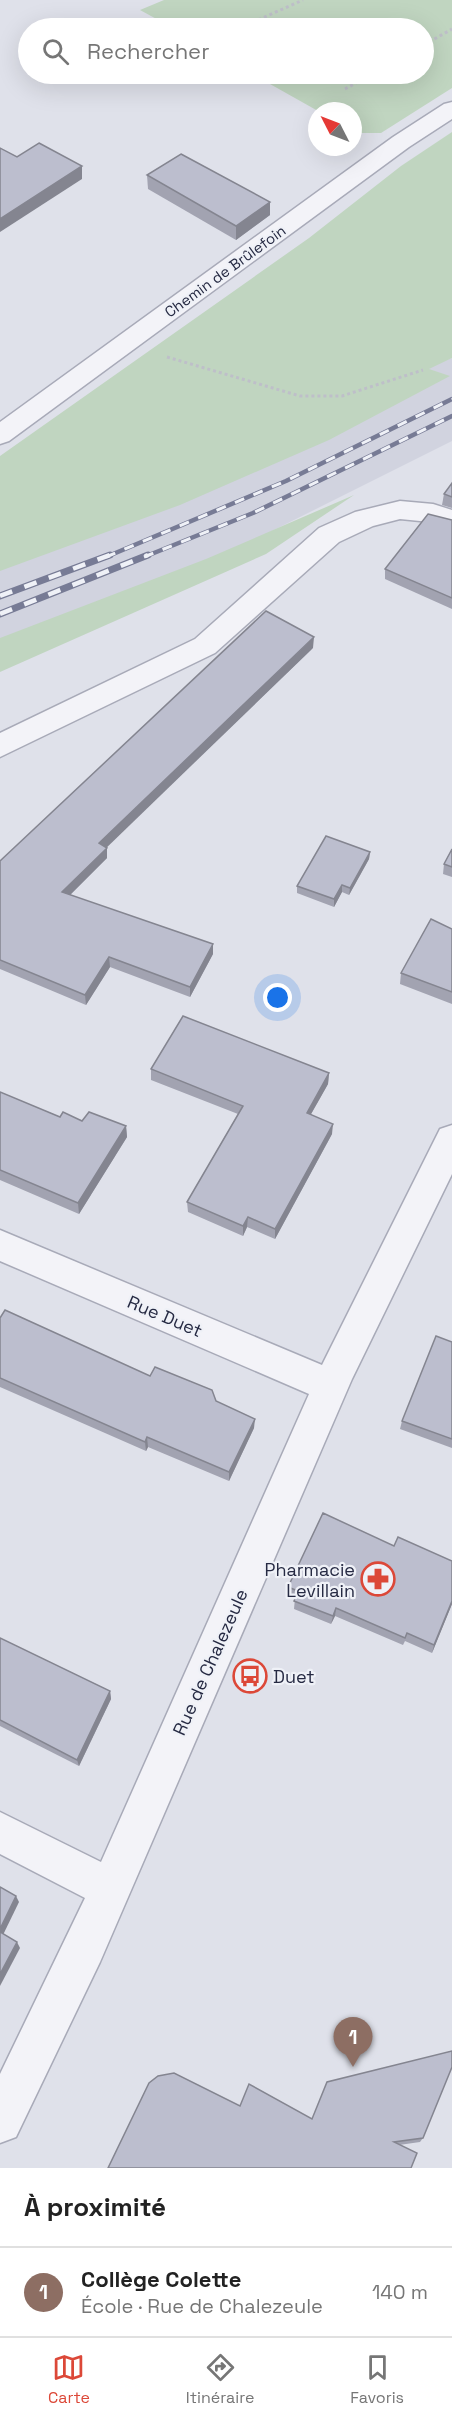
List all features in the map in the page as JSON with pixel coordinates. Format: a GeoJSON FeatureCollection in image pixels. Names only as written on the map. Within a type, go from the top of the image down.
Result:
{"type":"FeatureCollection","features":[{"type":"Feature","properties":{"kind":"street","name":"Chemin de Brûlefoin"},"geometry":{"type":"LineString","coordinates":[[0,435],[401,142],[452,109]]}},
{"type":"Feature","properties":{"kind":"street"},"geometry":{"type":"LineString","coordinates":[[0,746],[205,646],[329,535],[365,519],[400,510],[433,513],[452,520]]}},
{"type":"Feature","properties":{"kind":"street","name":"Rue de Chalezeule"},"geometry":{"type":"LineString","coordinates":[[0,2121],[85,1947],[331,1386],[452,1139]]}},
{"type":"Feature","properties":{"kind":"street","name":"Rue Duet"},"geometry":{"type":"LineString","coordinates":[[0,1245],[331,1386]]}},
{"type":"Feature","properties":{"kind":"street"},"geometry":{"type":"LineString","coordinates":[[0,1832],[111,1889]]}},
{"type":"Feature","properties":{"kind":"path"},"geometry":{"type":"LineString","coordinates":[[262,18],[303,0]]}},
{"type":"Feature","properties":{"kind":"path"},"geometry":{"type":"LineString","coordinates":[[434,39],[452,29]]}},
{"type":"Feature","properties":{"kind":"path"},"geometry":{"type":"LineString","coordinates":[[345,89],[354,84]]}},
{"type":"Feature","properties":{"kind":"path"},"geometry":{"type":"LineString","coordinates":[[123,345],[300,396],[342,396],[423,370]]}},
{"type":"Feature","properties":{"kind":"shaded area"},"geometry":{"type":"Polygon","coordinates":[[[452,358],[452,441],[0,667],[0,535],[452,358]]]}},
{"type":"Feature","properties":{"kind":"green space"},"geometry":{"type":"Polygon","coordinates":[[[164,0],[452,0],[452,88],[381,133],[362,133],[362,102],[308,102],[308,105],[270,84],[434,84],[434,18],[155,18],[140,10],[164,0]]]}},
{"type":"Feature","properties":{"kind":"green space"},"geometry":{"type":"Polygon","coordinates":[[[452,132],[452,358],[429,369],[450,376],[329,440],[180,505],[0,571],[0,456],[309,238],[401,166],[452,132]]]}},
{"type":"Feature","properties":{"kind":"green space"},"geometry":{"type":"Polygon","coordinates":[[[354,495],[266,554],[0,672],[0,638],[206,559],[354,495]]]}},
{"type":"Feature","properties":{"kind":"building"},"geometry":{"type":"Polygon","coordinates":[[[39,143],[82,166],[0,219],[0,148],[17,157],[39,143]]]}},
{"type":"Feature","properties":{"kind":"building"},"geometry":{"type":"Polygon","coordinates":[[[181,154],[270,202],[236,226],[147,175],[181,154]]]}},
{"type":"Feature","properties":{"kind":"building"},"geometry":{"type":"Polygon","coordinates":[[[452,483],[452,497],[444,494],[452,483]]]}},
{"type":"Feature","properties":{"kind":"building"},"geometry":{"type":"Polygon","coordinates":[[[428,514],[452,520],[452,598],[385,569],[428,514]]]}},
{"type":"Feature","properties":{"kind":"building"},"geometry":{"type":"Polygon","coordinates":[[[266,611],[314,637],[99,843],[107,848],[62,892],[213,944],[190,987],[109,957],[85,995],[0,960],[0,861],[266,611]]]}},
{"type":"Feature","properties":{"kind":"building"},"geometry":{"type":"Polygon","coordinates":[[[326,836],[370,852],[350,888],[342,885],[334,899],[297,886],[326,836]]]}},
{"type":"Feature","properties":{"kind":"building"},"geometry":{"type":"Polygon","coordinates":[[[452,849],[452,867],[444,864],[452,849]]]}},
{"type":"Feature","properties":{"kind":"building"},"geometry":{"type":"Polygon","coordinates":[[[431,919],[452,929],[452,992],[401,973],[431,919]]]}},
{"type":"Feature","properties":{"kind":"building"},"geometry":{"type":"Polygon","coordinates":[[[183,1016],[329,1073],[307,1113],[333,1124],[275,1229],[248,1217],[243,1226],[187,1202],[243,1106],[151,1069],[183,1016]]]}},
{"type":"Feature","properties":{"kind":"building"},"geometry":{"type":"Polygon","coordinates":[[[0,1092],[60,1117],[63,1112],[82,1121],[89,1112],[126,1126],[78,1203],[0,1170],[0,1092]]]}},
{"type":"Feature","properties":{"kind":"building"},"geometry":{"type":"Polygon","coordinates":[[[5,1310],[150,1376],[155,1367],[212,1390],[216,1401],[255,1419],[229,1472],[147,1437],[145,1442],[0,1378],[0,1318],[5,1310]]]}},
{"type":"Feature","properties":{"kind":"building"},"geometry":{"type":"Polygon","coordinates":[[[436,1336],[452,1342],[452,1439],[402,1421],[436,1336]]]}},
{"type":"Feature","properties":{"kind":"building"},"geometry":{"type":"Polygon","coordinates":[[[323,1513],[394,1546],[398,1537],[452,1561],[452,1601],[434,1645],[407,1633],[405,1638],[336,1608],[333,1616],[294,1601],[298,1591],[288,1587],[323,1513]]]}},
{"type":"Feature","properties":{"kind":"building"},"geometry":{"type":"Polygon","coordinates":[[[0,1638],[110,1691],[77,1760],[0,1720],[0,1638]]]}},
{"type":"Feature","properties":{"kind":"building"},"geometry":{"type":"Polygon","coordinates":[[[0,1887],[16,1896],[0,1929],[0,1887]]]}},
{"type":"Feature","properties":{"kind":"building"},"geometry":{"type":"Polygon","coordinates":[[[0,1932],[17,1942],[0,1974],[0,1932]]]}},
{"type":"Feature","properties":{"kind":"building"},"geometry":{"type":"Polygon","coordinates":[[[452,2051],[452,2067],[423,2138],[394,2142],[417,2153],[411,2168],[108,2168],[149,2083],[158,2076],[174,2073],[240,2106],[249,2084],[312,2119],[327,2082],[452,2051]]]}},
{"type":"Feature","properties":{"kind":"railway"},"geometry":{"type":"LineString","coordinates":[[106,557],[286,481],[452,399]]}},
{"type":"Feature","properties":{"kind":"railway"},"geometry":{"type":"LineString","coordinates":[[144,557],[253,513],[452,416]]}},
{"type":"Feature","properties":{"kind":"railway"},"geometry":{"type":"LineString","coordinates":[[0,596],[110,555]]}},
{"type":"Feature","properties":{"kind":"railway"},"geometry":{"type":"LineString","coordinates":[[0,614],[148,555]]}},
{"type":"Feature","properties":{"kind":"place","name":"Pharmacie Levillain"},"geometry":{"type":"Point","coordinates":[378,1579]}},
{"type":"Feature","properties":{"kind":"place","name":"Duet"},"geometry":{"type":"Point","coordinates":[250,1676]}},
{"type":"Feature","properties":{"kind":"place","name":"Collège Colette"},"geometry":{"type":"Point","coordinates":[353,2067]}}]}
